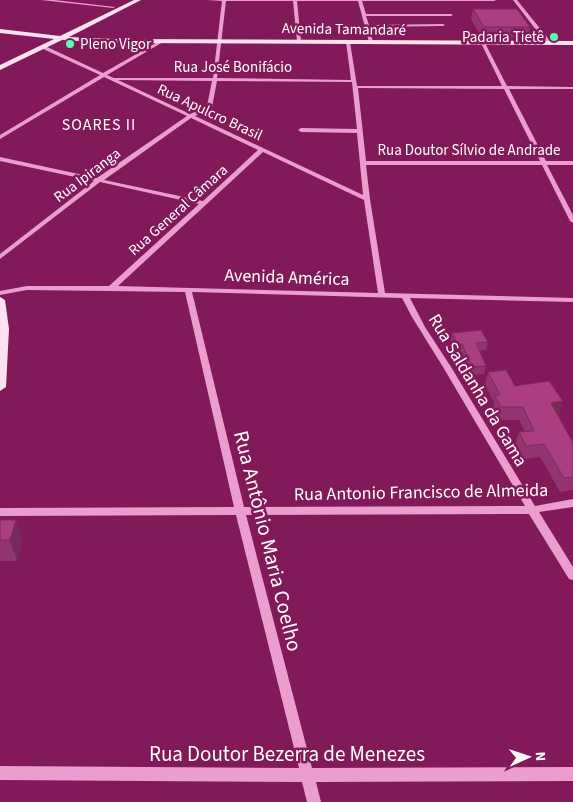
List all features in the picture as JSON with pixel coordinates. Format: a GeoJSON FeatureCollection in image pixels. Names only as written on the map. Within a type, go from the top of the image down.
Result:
{"type":"FeatureCollection","features":[{"type":"Feature","properties":{"kind":"main road"},"geometry":{"type":"LineString","coordinates":[[56,39],[128,0]]}},
{"type":"Feature","properties":{"kind":"main road"},"geometry":{"type":"LineString","coordinates":[[0,62],[56,39],[138,0]]}},
{"type":"Feature","properties":{"kind":"main road"},"geometry":{"type":"LineString","coordinates":[[0,33],[43,44]]}},
{"type":"Feature","properties":{"kind":"main road","name":"Avenida Tamandaré"},"geometry":{"type":"LineString","coordinates":[[0,33],[56,39],[114,41],[573,43]]}},
{"type":"Feature","properties":{"kind":"main road"},"geometry":{"type":"LineString","coordinates":[[0,68],[43,44]]}},
{"type":"Feature","properties":{"kind":"main road"},"geometry":{"type":"LineString","coordinates":[[0,300],[3,329],[0,387]]}},
{"type":"Feature","properties":{"kind":"street"},"geometry":{"type":"LineString","coordinates":[[43,0],[113,7]]}},
{"type":"Feature","properties":{"kind":"street"},"geometry":{"type":"LineString","coordinates":[[209,0],[494,0]]}},
{"type":"Feature","properties":{"kind":"street"},"geometry":{"type":"LineString","coordinates":[[295,0],[300,41]]}},
{"type":"Feature","properties":{"kind":"street"},"geometry":{"type":"LineString","coordinates":[[360,0],[371,42]]}},
{"type":"Feature","properties":{"kind":"street"},"geometry":{"type":"LineString","coordinates":[[515,0],[549,43]]}},
{"type":"Feature","properties":{"kind":"street"},"geometry":{"type":"LineString","coordinates":[[215,79],[224,1]]}},
{"type":"Feature","properties":{"kind":"street"},"geometry":{"type":"LineString","coordinates":[[364,16],[451,15]]}},
{"type":"Feature","properties":{"kind":"street"},"geometry":{"type":"LineString","coordinates":[[366,26],[443,25]]}},
{"type":"Feature","properties":{"kind":"street"},"geometry":{"type":"LineString","coordinates":[[0,138],[161,41]]}},
{"type":"Feature","properties":{"kind":"street"},"geometry":{"type":"LineString","coordinates":[[348,42],[367,199],[382,295]]}},
{"type":"Feature","properties":{"kind":"street"},"geometry":{"type":"LineString","coordinates":[[483,43],[573,221]]}},
{"type":"Feature","properties":{"kind":"street","name":"Rua Apulcro Brasil"},"geometry":{"type":"LineString","coordinates":[[43,44],[105,76],[367,199]]}},
{"type":"Feature","properties":{"kind":"street","name":"Rua José Bonifácio"},"geometry":{"type":"LineString","coordinates":[[112,79],[215,79],[354,84],[573,88]]}},
{"type":"Feature","properties":{"kind":"street","name":"Rua Ipiranga"},"geometry":{"type":"LineString","coordinates":[[0,257],[100,180],[191,116],[209,107],[215,79]]}},
{"type":"Feature","properties":{"kind":"street"},"geometry":{"type":"LineString","coordinates":[[302,130],[360,131]]}},
{"type":"Feature","properties":{"kind":"street","name":"Rua General Câmara"},"geometry":{"type":"LineString","coordinates":[[111,288],[262,150]]}},
{"type":"Feature","properties":{"kind":"street"},"geometry":{"type":"LineString","coordinates":[[0,159],[202,203]]}},
{"type":"Feature","properties":{"kind":"street","name":"Rua Doutor Sílvio de Andrade"},"geometry":{"type":"LineString","coordinates":[[364,163],[573,163]]}},
{"type":"Feature","properties":{"kind":"street","name":"Avenida América"},"geometry":{"type":"LineString","coordinates":[[0,293],[27,288],[111,288],[573,300]]}},
{"type":"Feature","properties":{"kind":"street","name":"Rua Antônio Maria Coelho"},"geometry":{"type":"LineString","coordinates":[[188,289],[240,512],[314,802]]}},
{"type":"Feature","properties":{"kind":"street","name":"Rua Saldanha da Gama"},"geometry":{"type":"LineString","coordinates":[[405,296],[411,310],[445,363],[531,510],[573,576]]}},
{"type":"Feature","properties":{"kind":"street","name":"Rua Antonio Francisco de Almeida"},"geometry":{"type":"LineString","coordinates":[[0,512],[531,510],[573,503]]}},
{"type":"Feature","properties":{"kind":"street","name":"Rua Doutor Bezerra de Menezes"},"geometry":{"type":"LineString","coordinates":[[0,772],[307,775],[573,774]]}},
{"type":"Feature","properties":{"kind":"building"},"geometry":{"type":"Polygon","coordinates":[[[473,9],[517,9],[530,27],[484,27],[473,9]]]}},
{"type":"Feature","properties":{"kind":"building"},"geometry":{"type":"Polygon","coordinates":[[[481,330],[488,342],[476,343],[486,366],[472,367],[462,344],[458,345],[452,333],[481,330]]]}},
{"type":"Feature","properties":{"kind":"building"},"geometry":{"type":"Polygon","coordinates":[[[506,370],[515,386],[549,381],[563,401],[551,403],[573,441],[573,477],[564,478],[544,444],[526,446],[519,432],[534,431],[523,407],[501,407],[495,396],[500,395],[488,372],[506,370]]]}},
{"type":"Feature","properties":{"kind":"building"},"geometry":{"type":"Polygon","coordinates":[[[0,520],[16,520],[10,540],[0,540],[0,520]]]}},
{"type":"Feature","properties":{"kind":"place","name":"Padaria Tietê"},"geometry":{"type":"Point","coordinates":[554,37]}},
{"type":"Feature","properties":{"kind":"place","name":"Pleno Vigor"},"geometry":{"type":"Point","coordinates":[70,44]}},
{"type":"Feature","properties":{"kind":"district","name":"SOARES II"},"geometry":{"type":"Point","coordinates":[99,124]}}]}
